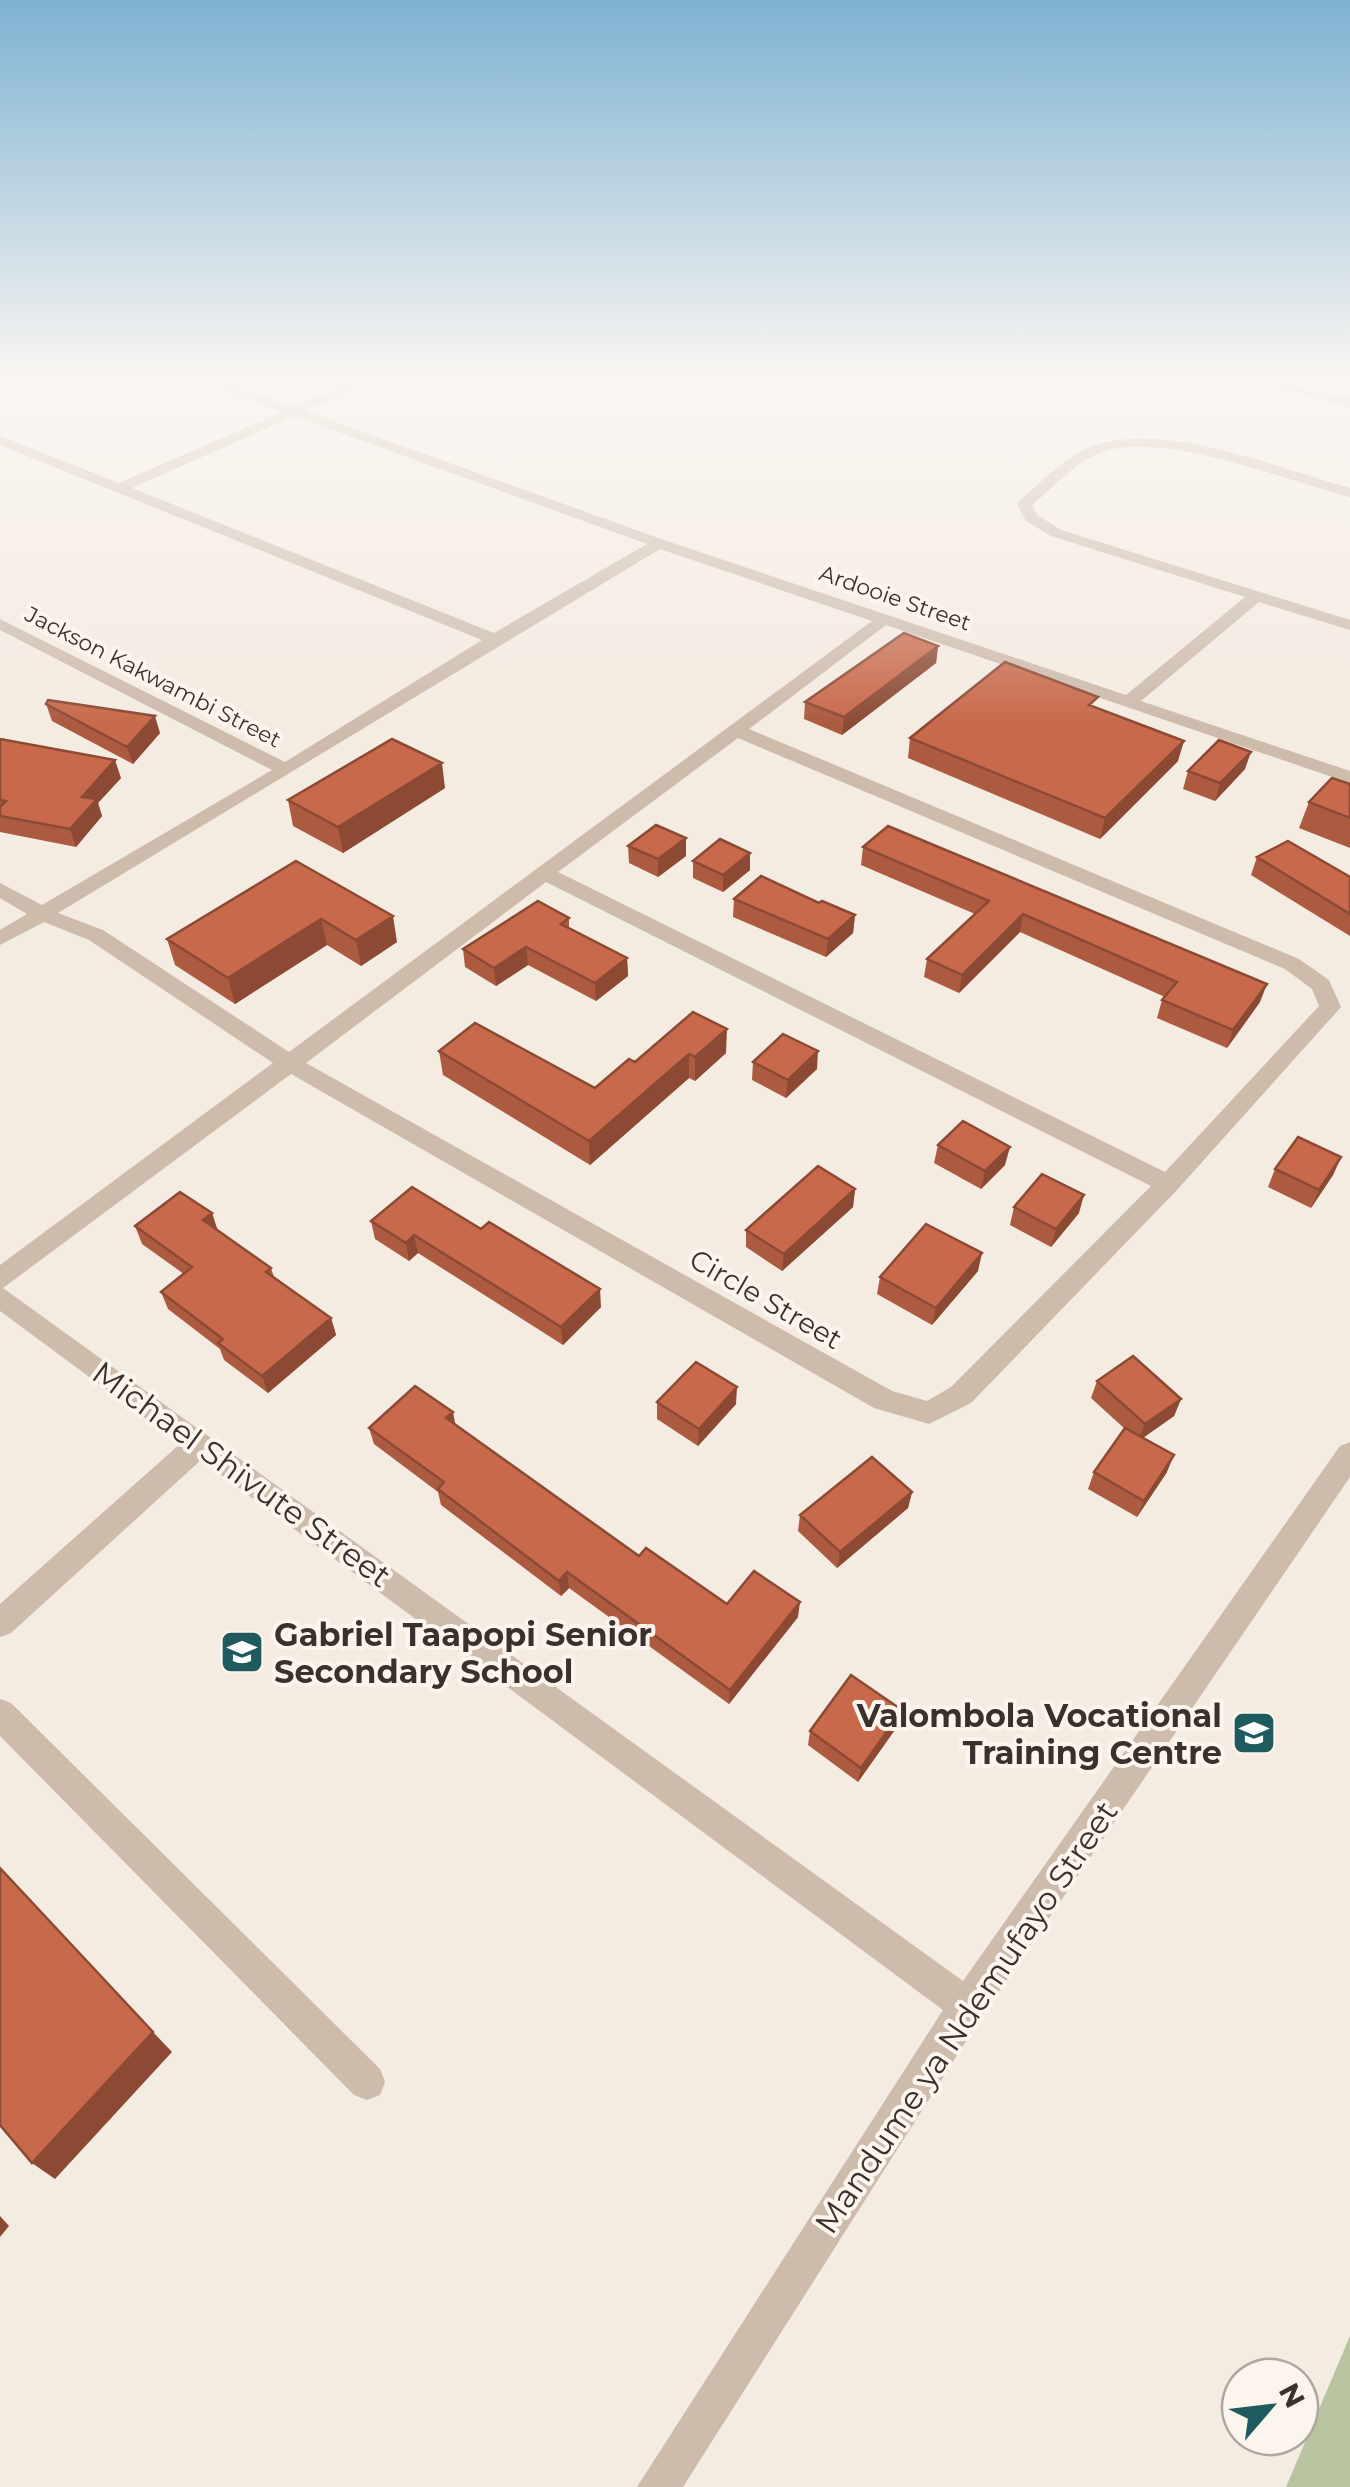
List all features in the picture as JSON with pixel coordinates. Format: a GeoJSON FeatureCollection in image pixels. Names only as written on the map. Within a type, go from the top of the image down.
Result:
{"type":"FeatureCollection","features":[{"type":"Feature","properties":{"kind":"street"},"geometry":{"type":"LineString","coordinates":[[135,494],[494,639]]}},
{"type":"Feature","properties":{"kind":"street","name":"Ardooie Street"},"geometry":{"type":"LineString","coordinates":[[524,494],[1350,777]]}},
{"type":"Feature","properties":{"kind":"street"},"geometry":{"type":"LineString","coordinates":[[1037,494],[1024,504],[1031,518],[1056,533],[1350,625]]}},
{"type":"Feature","properties":{"kind":"street"},"geometry":{"type":"LineString","coordinates":[[0,939],[659,542]]}},
{"type":"Feature","properties":{"kind":"street"},"geometry":{"type":"LineString","coordinates":[[1130,702],[1256,596]]}},
{"type":"Feature","properties":{"kind":"street"},"geometry":{"type":"LineString","coordinates":[[0,1278],[886,618]]}},
{"type":"Feature","properties":{"kind":"street","name":"Jackson Kakwambi Street"},"geometry":{"type":"LineString","coordinates":[[0,624],[286,770]]}},
{"type":"Feature","properties":{"kind":"street","name":"Circle Street"},"geometry":{"type":"LineString","coordinates":[[0,889],[42,914],[96,935],[289,1063],[884,1400],[929,1413],[962,1395],[1168,1184],[1330,1008],[1320,984],[1274,956],[734,730]]}},
{"type":"Feature","properties":{"kind":"street"},"geometry":{"type":"LineString","coordinates":[[544,873],[1168,1184]]}},
{"type":"Feature","properties":{"kind":"street","name":"Michael Shivute Street"},"geometry":{"type":"LineString","coordinates":[[0,1297],[967,2006]]}},
{"type":"Feature","properties":{"kind":"street"},"geometry":{"type":"LineString","coordinates":[[0,1623],[200,1443]]}},
{"type":"Feature","properties":{"kind":"street","name":"Mandume ya Ndemufayo Street"},"geometry":{"type":"LineString","coordinates":[[658,2487],[967,2006],[1350,1454]]}},
{"type":"Feature","properties":{"kind":"street"},"geometry":{"type":"LineString","coordinates":[[0,1714],[367,2082]]}},
{"type":"Feature","properties":{"kind":"green space"},"geometry":{"type":"Polygon","coordinates":[[[1350,2336],[1350,2487],[1286,2487],[1299,2457],[1320,2457],[1320,2407],[1350,2336]]]}},
{"type":"Feature","properties":{"kind":"building"},"geometry":{"type":"Polygon","coordinates":[[[904,633],[938,646],[844,717],[805,702],[904,633]]]}},
{"type":"Feature","properties":{"kind":"building"},"geometry":{"type":"Polygon","coordinates":[[[1005,662],[1098,697],[1089,705],[1184,741],[1105,818],[910,738],[1005,662]]]}},
{"type":"Feature","properties":{"kind":"building"},"geometry":{"type":"Polygon","coordinates":[[[48,700],[155,716],[127,747],[46,704],[48,700]]]}},
{"type":"Feature","properties":{"kind":"building"},"geometry":{"type":"Polygon","coordinates":[[[0,739],[115,760],[82,797],[97,799],[70,829],[0,816],[0,807],[6,801],[0,800],[0,739]]]}},
{"type":"Feature","properties":{"kind":"building"},"geometry":{"type":"Polygon","coordinates":[[[392,739],[442,763],[338,827],[288,800],[392,739]]]}},
{"type":"Feature","properties":{"kind":"building"},"geometry":{"type":"Polygon","coordinates":[[[1219,740],[1251,752],[1220,783],[1188,771],[1219,740]]]}},
{"type":"Feature","properties":{"kind":"building"},"geometry":{"type":"Polygon","coordinates":[[[1332,778],[1350,784],[1350,818],[1309,802],[1332,778]]]}},
{"type":"Feature","properties":{"kind":"building"},"geometry":{"type":"Polygon","coordinates":[[[656,825],[686,838],[658,859],[628,846],[656,825]]]}},
{"type":"Feature","properties":{"kind":"building"},"geometry":{"type":"Polygon","coordinates":[[[888,826],[1267,984],[1233,1030],[1162,1000],[1177,982],[1023,914],[962,975],[927,959],[989,901],[863,847],[888,826]]]}},
{"type":"Feature","properties":{"kind":"building"},"geometry":{"type":"Polygon","coordinates":[[[720,839],[750,853],[723,875],[693,861],[720,839]]]}},
{"type":"Feature","properties":{"kind":"building"},"geometry":{"type":"Polygon","coordinates":[[[1288,841],[1350,877],[1350,914],[1257,857],[1288,841]]]}},
{"type":"Feature","properties":{"kind":"building"},"geometry":{"type":"Polygon","coordinates":[[[296,861],[393,916],[356,940],[321,919],[228,978],[167,939],[296,861]]]}},
{"type":"Feature","properties":{"kind":"building"},"geometry":{"type":"Polygon","coordinates":[[[761,876],[855,915],[828,939],[734,899],[761,876]]]}},
{"type":"Feature","properties":{"kind":"building"},"geometry":{"type":"Polygon","coordinates":[[[538,901],[569,918],[561,924],[627,958],[595,983],[526,947],[494,968],[463,949],[538,901]]]}},
{"type":"Feature","properties":{"kind":"building"},"geometry":{"type":"Polygon","coordinates":[[[693,1012],[727,1029],[695,1057],[689,1054],[589,1141],[439,1051],[475,1023],[595,1088],[629,1059],[635,1062],[693,1012]]]}},
{"type":"Feature","properties":{"kind":"building"},"geometry":{"type":"Polygon","coordinates":[[[783,1034],[818,1051],[788,1080],[753,1062],[783,1034]]]}},
{"type":"Feature","properties":{"kind":"building"},"geometry":{"type":"Polygon","coordinates":[[[963,1121],[1010,1147],[985,1171],[938,1145],[963,1121]]]}},
{"type":"Feature","properties":{"kind":"building"},"geometry":{"type":"Polygon","coordinates":[[[1298,1137],[1341,1157],[1319,1190],[1275,1169],[1298,1137]]]}},
{"type":"Feature","properties":{"kind":"building"},"geometry":{"type":"Polygon","coordinates":[[[818,1166],[855,1189],[784,1254],[746,1230],[818,1166]]]}},
{"type":"Feature","properties":{"kind":"building"},"geometry":{"type":"Polygon","coordinates":[[[1042,1174],[1084,1195],[1056,1229],[1014,1207],[1042,1174]]]}},
{"type":"Feature","properties":{"kind":"building"},"geometry":{"type":"Polygon","coordinates":[[[412,1187],[481,1229],[489,1222],[600,1289],[561,1327],[414,1235],[406,1243],[371,1221],[412,1187]]]}},
{"type":"Feature","properties":{"kind":"building"},"geometry":{"type":"Polygon","coordinates":[[[180,1192],[212,1213],[203,1220],[271,1268],[266,1272],[331,1318],[262,1376],[218,1343],[223,1339],[161,1292],[192,1267],[135,1226],[180,1192]]]}},
{"type":"Feature","properties":{"kind":"building"},"geometry":{"type":"Polygon","coordinates":[[[926,1224],[982,1253],[936,1308],[880,1277],[926,1224]]]}},
{"type":"Feature","properties":{"kind":"building"},"geometry":{"type":"Polygon","coordinates":[[[1133,1356],[1181,1399],[1145,1424],[1097,1381],[1133,1356]]]}},
{"type":"Feature","properties":{"kind":"building"},"geometry":{"type":"Polygon","coordinates":[[[696,1362],[737,1387],[699,1429],[657,1402],[696,1362]]]}},
{"type":"Feature","properties":{"kind":"building"},"geometry":{"type":"Polygon","coordinates":[[[415,1386],[453,1412],[446,1418],[639,1556],[646,1548],[727,1604],[754,1571],[800,1602],[730,1690],[567,1572],[559,1581],[438,1489],[444,1482],[369,1428],[415,1386]]]}},
{"type":"Feature","properties":{"kind":"building"},"geometry":{"type":"Polygon","coordinates":[[[1125,1428],[1174,1455],[1144,1501],[1094,1472],[1125,1428]]]}},
{"type":"Feature","properties":{"kind":"building"},"geometry":{"type":"Polygon","coordinates":[[[872,1457],[912,1492],[840,1552],[800,1515],[872,1457]]]}},
{"type":"Feature","properties":{"kind":"building"},"geometry":{"type":"Polygon","coordinates":[[[851,1675],[902,1710],[861,1768],[810,1731],[851,1675]]]}},
{"type":"Feature","properties":{"kind":"building"},"geometry":{"type":"Polygon","coordinates":[[[0,1868],[153,2032],[32,2163],[0,2125],[0,1868]]]}},
{"type":"Feature","properties":{"kind":"place","name":"Gabriel Taapopi Senior Secondary School"},"geometry":{"type":"Point","coordinates":[242,1652]}},
{"type":"Feature","properties":{"kind":"place","name":"Valombola Vocational Training Centre"},"geometry":{"type":"Point","coordinates":[1254,1733]}}]}
